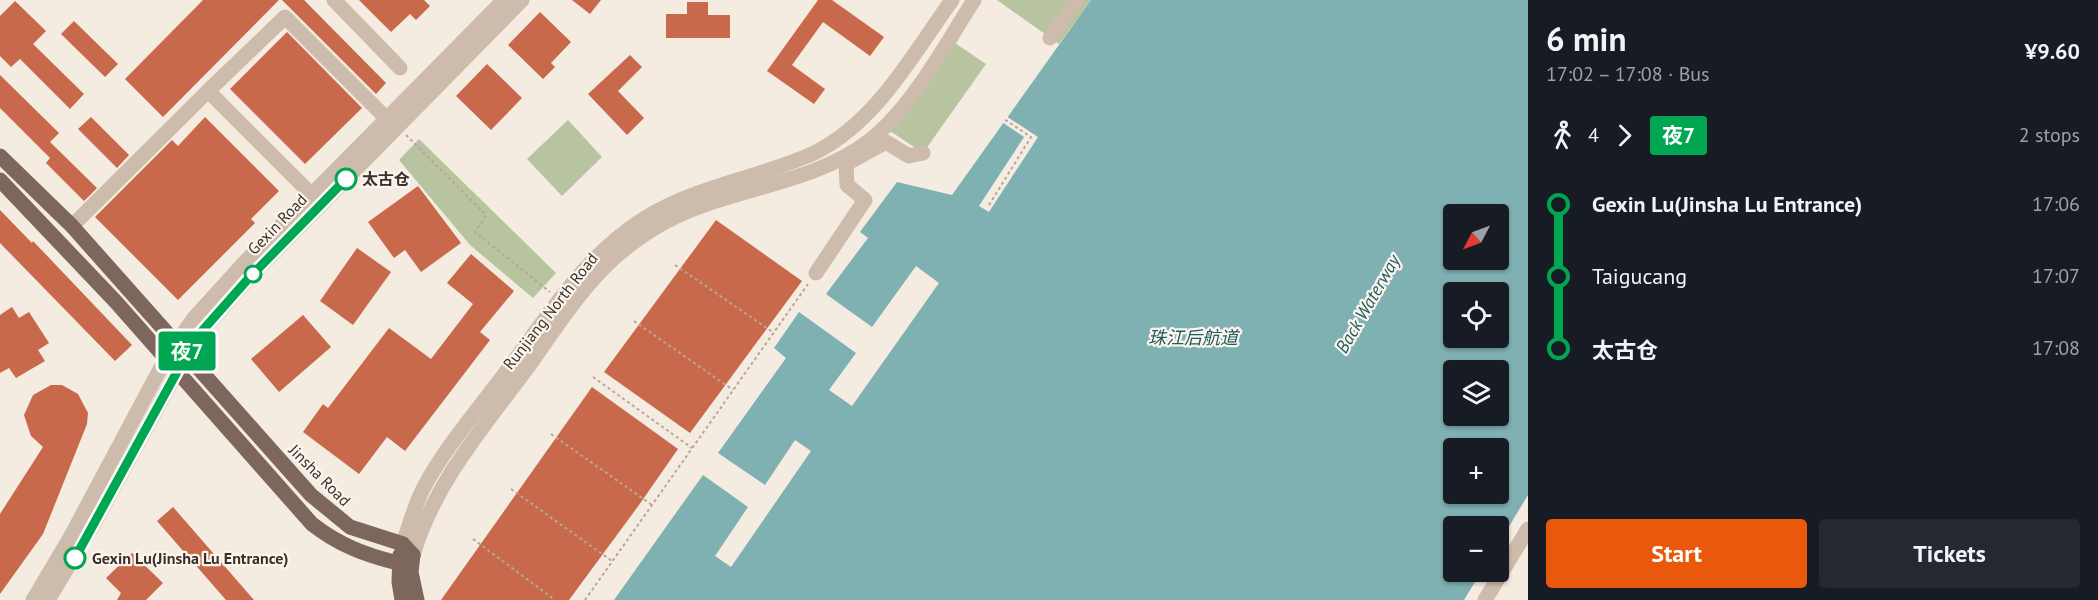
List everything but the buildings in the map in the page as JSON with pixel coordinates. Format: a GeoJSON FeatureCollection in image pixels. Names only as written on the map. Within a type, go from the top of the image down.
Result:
{"type":"FeatureCollection","features":[{"type":"Feature","properties":{"kind":"main road","name":"Jinsha Road"},"geometry":{"type":"LineString","coordinates":[[0,156],[72,226],[310,495],[332,515],[350,527],[408,550]]}},
{"type":"Feature","properties":{"kind":"main road"},"geometry":{"type":"LineString","coordinates":[[0,180],[177,370],[312,524],[345,547],[368,556],[398,563]]}},
{"type":"Feature","properties":{"kind":"main road"},"geometry":{"type":"LineString","coordinates":[[402,600],[398,563],[408,550]]}},
{"type":"Feature","properties":{"kind":"main road","name":"Runjiang North Road"},"geometry":{"type":"LineString","coordinates":[[408,550],[412,584],[417,600]]}},
{"type":"Feature","properties":{"kind":"street"},"geometry":{"type":"LineString","coordinates":[[334,0],[400,68]]}},
{"type":"Feature","properties":{"kind":"street","name":"Gexin Road"},"geometry":{"type":"LineString","coordinates":[[33,600],[72,536],[165,358],[180,349],[208,322],[504,0]]}},
{"type":"Feature","properties":{"kind":"street","name":"Gexin Road"},"geometry":{"type":"LineString","coordinates":[[48,600],[92,527],[177,370],[180,349],[203,306],[311,194],[392,123],[522,0]]}},
{"type":"Feature","properties":{"kind":"street","name":"Runjiang North Road"},"geometry":{"type":"LineString","coordinates":[[408,550],[417,504],[434,472],[558,299],[608,244],[656,211],[695,194],[801,158],[843,134],[861,120],[884,94],[952,0]]}},
{"type":"Feature","properties":{"kind":"street","name":"Runjiang North Road"},"geometry":{"type":"LineString","coordinates":[[408,550],[450,471],[600,272],[667,221],[715,200],[806,173],[843,157],[868,142],[899,111],[974,0]]}},
{"type":"Feature","properties":{"kind":"street"},"geometry":{"type":"LineString","coordinates":[[1050,38],[1077,0]]}},
{"type":"Feature","properties":{"kind":"street"},"geometry":{"type":"LineString","coordinates":[[72,226],[285,16],[392,123]]}},
{"type":"Feature","properties":{"kind":"street"},"geometry":{"type":"LineString","coordinates":[[208,92],[311,194]]}},
{"type":"Feature","properties":{"kind":"street"},"geometry":{"type":"LineString","coordinates":[[816,273],[865,200],[847,185],[846,164],[886,142],[909,156],[923,153]]}},
{"type":"Feature","properties":{"kind":"street"},"geometry":{"type":"LineString","coordinates":[[1485,600],[1528,529]]}},
{"type":"Feature","properties":{"kind":"path"},"geometry":{"type":"LineString","coordinates":[[988,205],[1031,137],[1004,119]]}},
{"type":"Feature","properties":{"kind":"path"},"geometry":{"type":"LineString","coordinates":[[392,123],[486,215],[476,232],[558,299]]}},
{"type":"Feature","properties":{"kind":"path"},"geometry":{"type":"LineString","coordinates":[[675,265],[774,333]]}},
{"type":"Feature","properties":{"kind":"path"},"geometry":{"type":"LineString","coordinates":[[585,600],[816,273]]}},
{"type":"Feature","properties":{"kind":"path"},"geometry":{"type":"LineString","coordinates":[[634,321],[733,390]]}},
{"type":"Feature","properties":{"kind":"path"},"geometry":{"type":"LineString","coordinates":[[593,377],[692,448]]}},
{"type":"Feature","properties":{"kind":"path"},"geometry":{"type":"LineString","coordinates":[[551,434],[652,505]]}},
{"type":"Feature","properties":{"kind":"path"},"geometry":{"type":"LineString","coordinates":[[511,489],[612,561]]}},
{"type":"Feature","properties":{"kind":"path"},"geometry":{"type":"LineString","coordinates":[[473,539],[555,600]]}},
{"type":"Feature","properties":{"kind":"green space"},"geometry":{"type":"Polygon","coordinates":[[[997,0],[1091,0],[1059,44],[997,0]]]}},
{"type":"Feature","properties":{"kind":"green space"},"geometry":{"type":"Polygon","coordinates":[[[952,41],[986,64],[923,153],[887,129],[952,41]]]}},
{"type":"Feature","properties":{"kind":"green space"},"geometry":{"type":"Polygon","coordinates":[[[568,120],[602,157],[562,196],[527,159],[568,120]]]}},
{"type":"Feature","properties":{"kind":"green space"},"geometry":{"type":"Polygon","coordinates":[[[419,139],[556,273],[533,298],[470,245],[399,160],[419,139]]]}},
{"type":"Feature","properties":{"kind":"water","name":"珠江后航道"},"geometry":{"type":"Polygon","coordinates":[[[1091,0],[1528,0],[1528,495],[1509,526],[1509,516],[1443,516],[1443,582],[1475,582],[1464,600],[614,600],[703,475],[748,507],[715,556],[731,567],[811,451],[795,440],[765,485],[718,453],[786,358],[774,348],[799,312],[856,353],[829,390],[852,406],[939,283],[916,266],[872,327],[826,294],[868,238],[860,232],[897,182],[952,195],[1091,0]]]}},
{"type":"Feature","properties":{"kind":"pier"},"geometry":{"type":"Polygon","coordinates":[[[1006,116],[1038,137],[989,212],[979,206],[1024,137],[1002,122],[1006,116]]]}},
{"type":"Feature","properties":{"kind":"bus line","name":"夜7"},"geometry":{"type":"LineString","coordinates":[[75,558],[195,339],[248,279],[346,179]]}},
{"type":"Feature","properties":{"kind":"place","name":"太古仓"},"geometry":{"type":"Point","coordinates":[346,179]}},
{"type":"Feature","properties":{"kind":"place","name":"Gexin Lu(Jinsha Lu Entrance)"},"geometry":{"type":"Point","coordinates":[75,558]}},
{"type":"Feature","properties":{"kind":"water label","name":"Back Waterway"},"geometry":{"type":"Point","coordinates":[1368,304]}}]}
